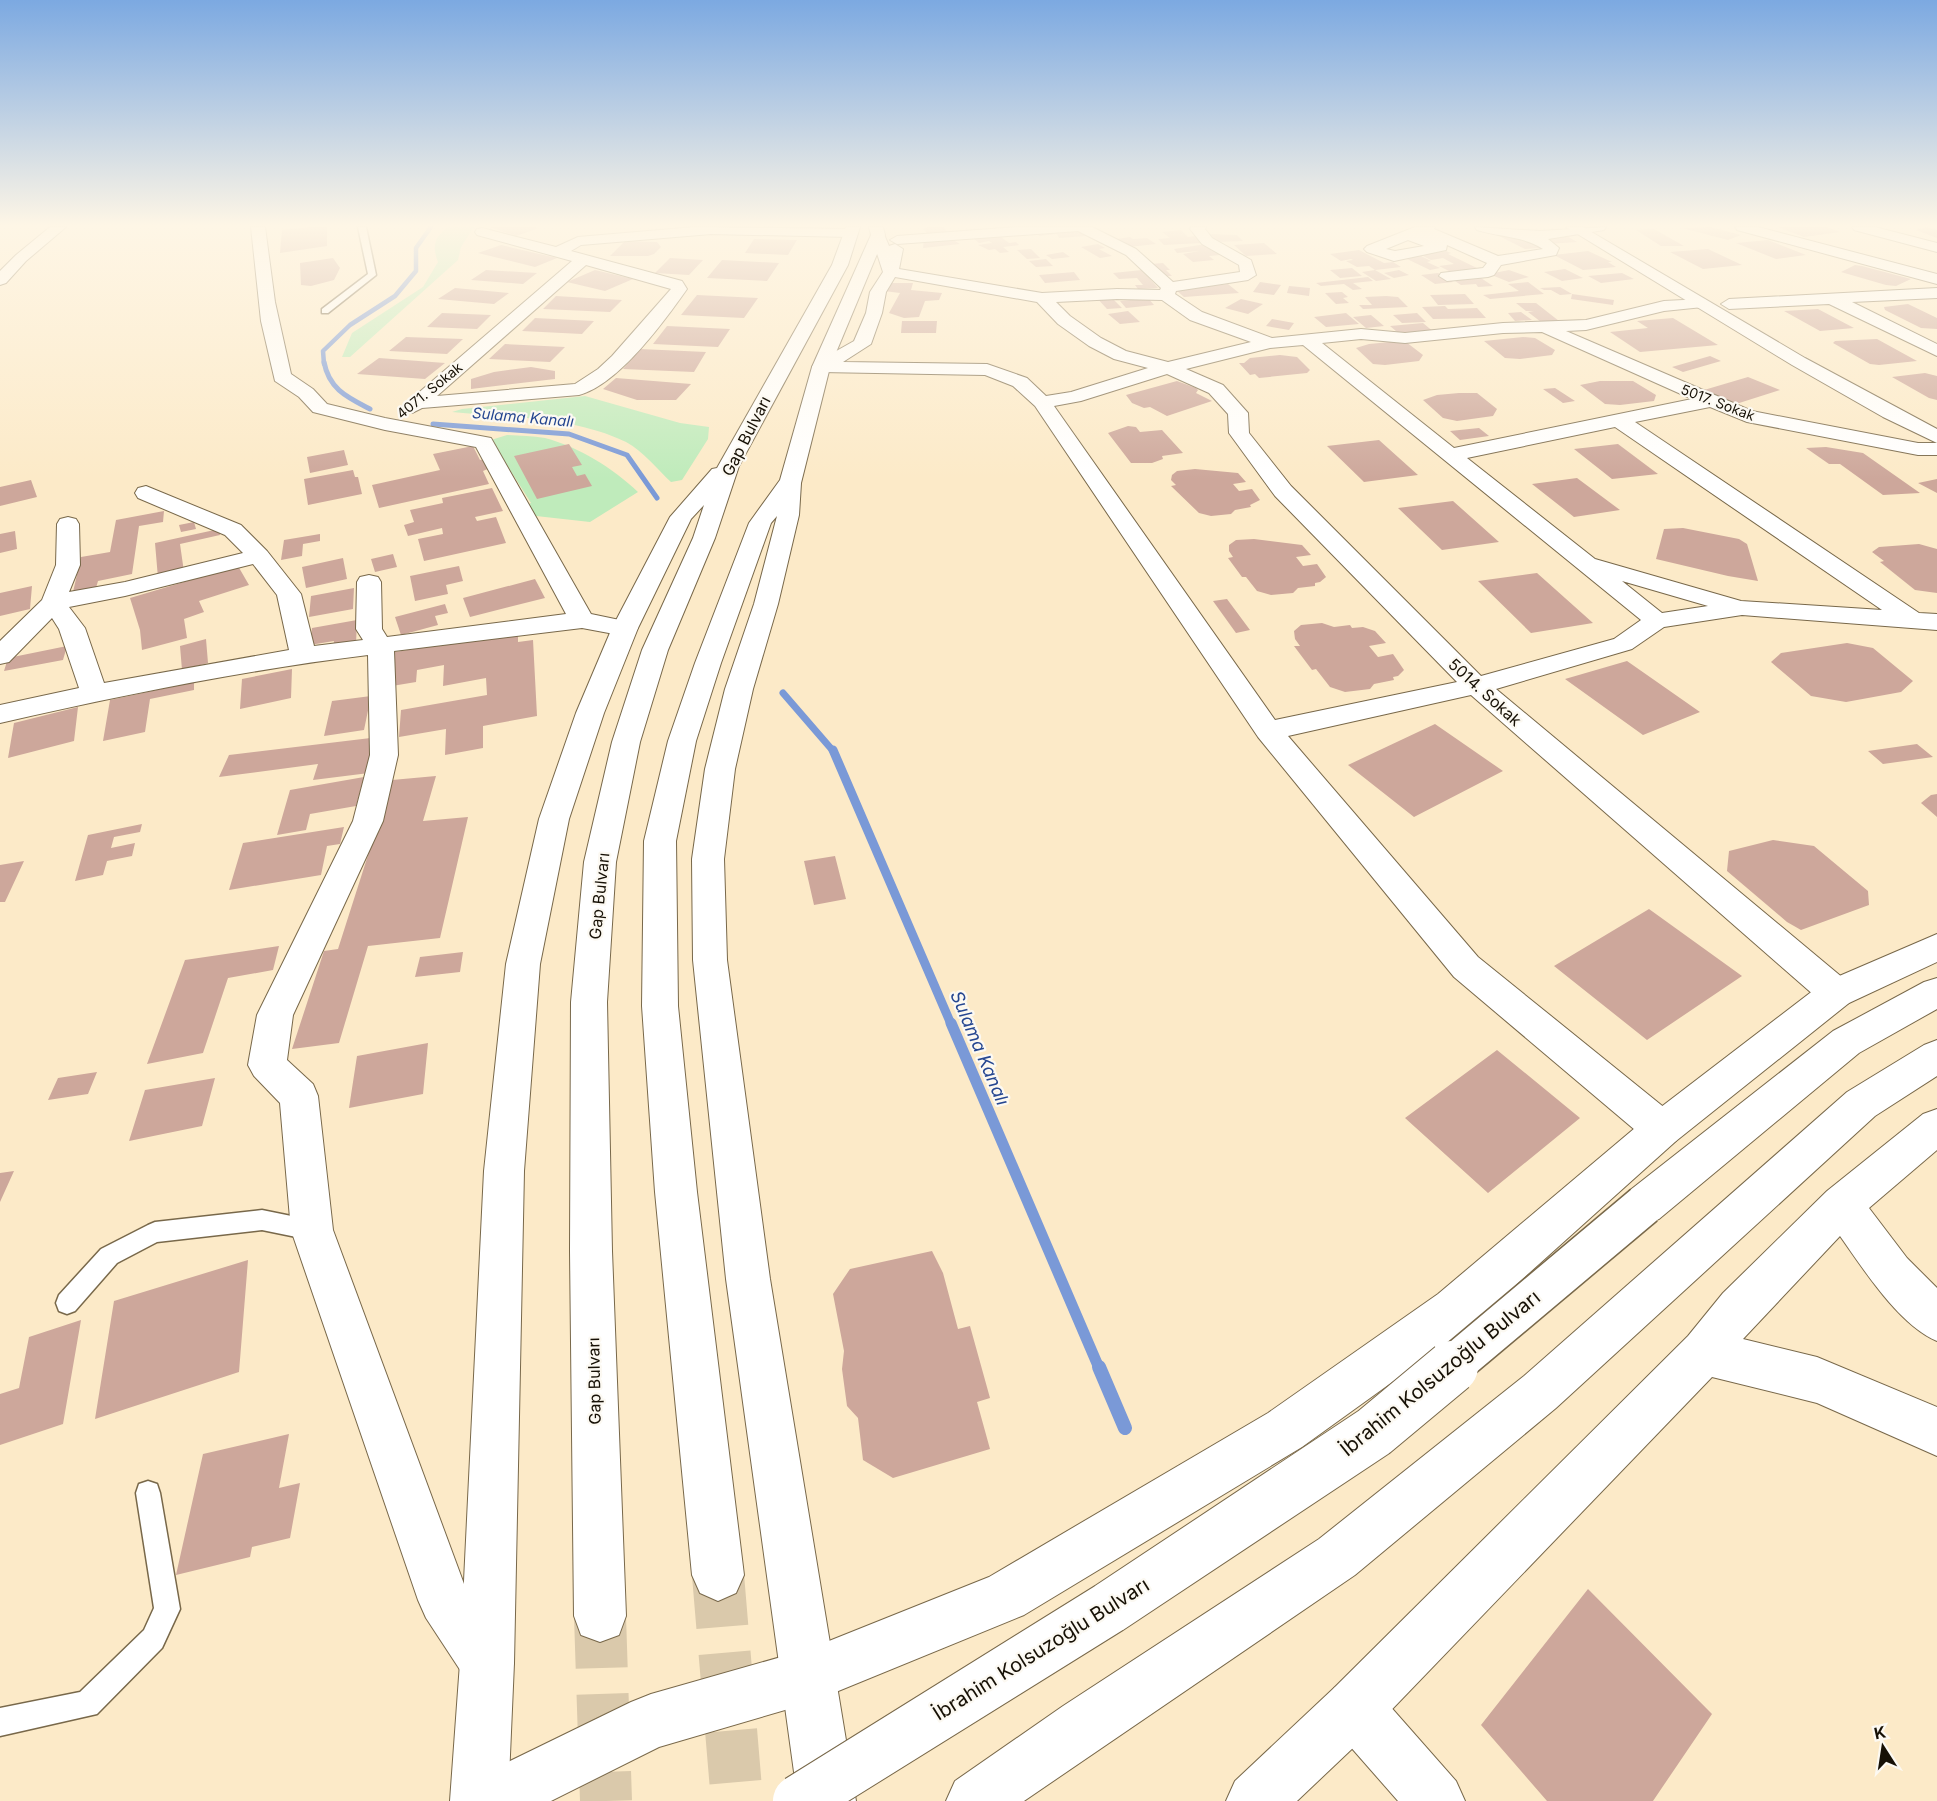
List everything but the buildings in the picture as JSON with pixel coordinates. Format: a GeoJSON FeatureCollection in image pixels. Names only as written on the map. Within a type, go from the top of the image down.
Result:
{"type":"FeatureCollection","features":[{"type":"Feature","properties":{"kind":"main road"},"geometry":{"type":"LineString","coordinates":[[269,311],[282,377],[306,393],[320,408],[385,424],[484,442],[582,620]]}},
{"type":"Feature","properties":{"kind":"main road","name":"4071. Sokak"},"geometry":{"type":"LineString","coordinates":[[385,424],[418,403],[523,311]]}},
{"type":"Feature","properties":{"kind":"main road"},"geometry":{"type":"LineString","coordinates":[[418,403],[579,390],[591,386],[611,367],[660,311]]}},
{"type":"Feature","properties":{"kind":"main road","name":"Gap Bulvarı"},"geometry":{"type":"LineString","coordinates":[[600,1616],[591,1251],[589,1002],[600,862],[626,742],[655,650],[704,538],[728,466],[814,311]]}},
{"type":"Feature","properties":{"kind":"main road"},"geometry":{"type":"LineString","coordinates":[[827,1801],[748,1279],[710,960],[708,859],[720,769],[739,689],[766,604],[788,515],[790,481],[821,367],[843,311]]}},
{"type":"Feature","properties":{"kind":"main road"},"geometry":{"type":"LineString","coordinates":[[821,367],[862,344],[872,311]]}},
{"type":"Feature","properties":{"kind":"main road","name":"5014. Sokak"},"geometry":{"type":"LineString","coordinates":[[1055,311],[1095,342],[1120,355],[1168,368],[1216,389],[1238,413],[1239,433],[1283,491],[1476,686],[1836,993]]}},
{"type":"Feature","properties":{"kind":"main road"},"geometry":{"type":"LineString","coordinates":[[1190,311],[1196,316],[1270,343]]}},
{"type":"Feature","properties":{"kind":"main road"},"geometry":{"type":"LineString","coordinates":[[1042,402],[1074,397],[1168,368],[1270,343],[1361,334],[1405,338],[1503,328],[1586,326],[1644,311]]}},
{"type":"Feature","properties":{"kind":"main road"},"geometry":{"type":"LineString","coordinates":[[1711,311],[1865,400],[1937,437]]}},
{"type":"Feature","properties":{"kind":"main road"},"geometry":{"type":"LineString","coordinates":[[1741,311],[1889,395],[1937,419]]}},
{"type":"Feature","properties":{"kind":"main road"},"geometry":{"type":"LineString","coordinates":[[1856,311],[1937,351]]}},
{"type":"Feature","properties":{"kind":"main road","name":"5017. Sokak"},"geometry":{"type":"LineString","coordinates":[[1544,328],[1747,416],[1918,449],[1937,449]]}},
{"type":"Feature","properties":{"kind":"main road"},"geometry":{"type":"LineString","coordinates":[[1305,338],[1657,621]]}},
{"type":"Feature","properties":{"kind":"main road"},"geometry":{"type":"LineString","coordinates":[[821,367],[987,370],[1020,382],[1042,402],[1268,731],[1466,966],[1662,1129]]}},
{"type":"Feature","properties":{"kind":"main road"},"geometry":{"type":"LineString","coordinates":[[1449,455],[1710,401]]}},
{"type":"Feature","properties":{"kind":"main road"},"geometry":{"type":"LineString","coordinates":[[1618,420],[1926,622]]}},
{"type":"Feature","properties":{"kind":"main road"},"geometry":{"type":"LineString","coordinates":[[479,1801],[487,1663],[504,1171],[523,964],[554,819],[590,713],[625,628],[681,517],[728,466]]}},
{"type":"Feature","properties":{"kind":"main road"},"geometry":{"type":"LineString","coordinates":[[718,1575],[676,1192],[660,1006],[660,841],[682,741],[712,652],[760,522],[790,481]]}},
{"type":"Feature","properties":{"kind":"main road"},"geometry":{"type":"LineString","coordinates":[[146,493],[232,530],[260,556],[289,594],[303,655]]}},
{"type":"Feature","properties":{"kind":"main road"},"geometry":{"type":"LineString","coordinates":[[0,656],[53,603],[68,565],[68,524]]}},
{"type":"Feature","properties":{"kind":"main road"},"geometry":{"type":"LineString","coordinates":[[53,603],[126,589],[260,556]]}},
{"type":"Feature","properties":{"kind":"main road"},"geometry":{"type":"LineString","coordinates":[[1580,560],[1742,608],[1926,622]]}},
{"type":"Feature","properties":{"kind":"main road"},"geometry":{"type":"LineString","coordinates":[[369,582],[369,629],[381,646],[384,755],[369,821],[275,1015],[267,1065],[299,1096],[312,1230],[444,1600],[487,1663]]}},
{"type":"Feature","properties":{"kind":"main road"},"geometry":{"type":"LineString","coordinates":[[53,603],[72,627],[94,693]]}},
{"type":"Feature","properties":{"kind":"main road"},"geometry":{"type":"LineString","coordinates":[[1268,731],[1476,686],[1623,644],[1657,621],[1742,608]]}},
{"type":"Feature","properties":{"kind":"main road"},"geometry":{"type":"LineString","coordinates":[[0,714],[94,693],[303,655],[582,620],[625,628]]}},
{"type":"Feature","properties":{"kind":"main road"},"geometry":{"type":"LineString","coordinates":[[489,1801],[651,1722],[808,1676],[1006,1597],[1285,1430],[1454,1310],[1662,1129],[1836,993],[1937,947]]}},
{"type":"Feature","properties":{"kind":"main road","name":"İbrahim Kolsuzoğlu Bulvarı"},"geometry":{"type":"LineString","coordinates":[[799,1801],[1109,1608],[1374,1432],[1644,1205],[1846,1042],[1937,992]]}},
{"type":"Feature","properties":{"kind":"main road"},"geometry":{"type":"LineString","coordinates":[[975,1801],[1083,1726],[1337,1557],[1540,1392],[1861,1104],[1937,1056]]}},
{"type":"Feature","properties":{"kind":"main road"},"geometry":{"type":"LineString","coordinates":[[1254,1801],[1354,1708],[1704,1352],[1739,1309],[1842,1205],[1937,1126]]}},
{"type":"Feature","properties":{"kind":"main road"},"geometry":{"type":"LineString","coordinates":[[1842,1205],[1892,1274],[1937,1319]]}},
{"type":"Feature","properties":{"kind":"main road"},"geometry":{"type":"LineString","coordinates":[[1704,1352],[1816,1380],[1893,1411],[1937,1432]]}},
{"type":"Feature","properties":{"kind":"main road"},"geometry":{"type":"LineString","coordinates":[[1354,1708],[1436,1801]]}},
{"type":"Feature","properties":{"kind":"lane"},"geometry":{"type":"LineString","coordinates":[[67,1303],[109,1256],[155,1232],[262,1220],[312,1230]]}},
{"type":"Feature","properties":{"kind":"lane"},"geometry":{"type":"LineString","coordinates":[[0,1722],[87,1704],[153,1639],[167,1609],[148,1493]]}},
{"type":"Feature","properties":{"kind":"green space"},"geometry":{"type":"Polygon","coordinates":[[[386,311],[401,311],[350,357],[342,357],[352,333],[386,311]]]}},
{"type":"Feature","properties":{"kind":"green space"},"geometry":{"type":"Polygon","coordinates":[[[585,396],[680,423],[709,427],[708,439],[682,480],[671,482],[650,460],[626,442],[585,427],[518,417],[452,412],[462,409],[585,396]]]}},
{"type":"Feature","properties":{"kind":"green space"},"geometry":{"type":"Polygon","coordinates":[[[507,435],[545,438],[570,447],[607,467],[638,492],[590,522],[527,515],[525,506],[531,503],[491,440],[507,435]]]}},
{"type":"Feature","properties":{"kind":"waterway","name":"Sulama Kanalı"},"geometry":{"type":"LineString","coordinates":[[324,364],[323,351],[350,325],[372,311]]}},
{"type":"Feature","properties":{"kind":"waterway","name":"Sulama Kanalı"},"geometry":{"type":"LineString","coordinates":[[324,362],[326,371],[335,386],[370,409]]}},
{"type":"Feature","properties":{"kind":"waterway","name":"Sulama Kanalı"},"geometry":{"type":"LineString","coordinates":[[433,424],[569,434],[627,455],[657,498]]}},
{"type":"Feature","properties":{"kind":"waterway","name":"Sulama Kanalı"},"geometry":{"type":"LineString","coordinates":[[783,693],[834,752]]}},
{"type":"Feature","properties":{"kind":"waterway","name":"Sulama Kanalı"},"geometry":{"type":"LineString","coordinates":[[834,752],[951,1024]]}},
{"type":"Feature","properties":{"kind":"waterway","name":"Sulama Kanalı"},"geometry":{"type":"LineString","coordinates":[[951,1023],[1099,1368]]}},
{"type":"Feature","properties":{"kind":"waterway","name":"Sulama Kanalı"},"geometry":{"type":"LineString","coordinates":[[1099,1367],[1125,1428]]}},
{"type":"Feature","properties":{"kind":"tunnel"},"geometry":{"type":"LineString","coordinates":[[718,1575],[737,1801]]}},
{"type":"Feature","properties":{"kind":"tunnel"},"geometry":{"type":"LineString","coordinates":[[600,1616],[606,1801]]}}]}
